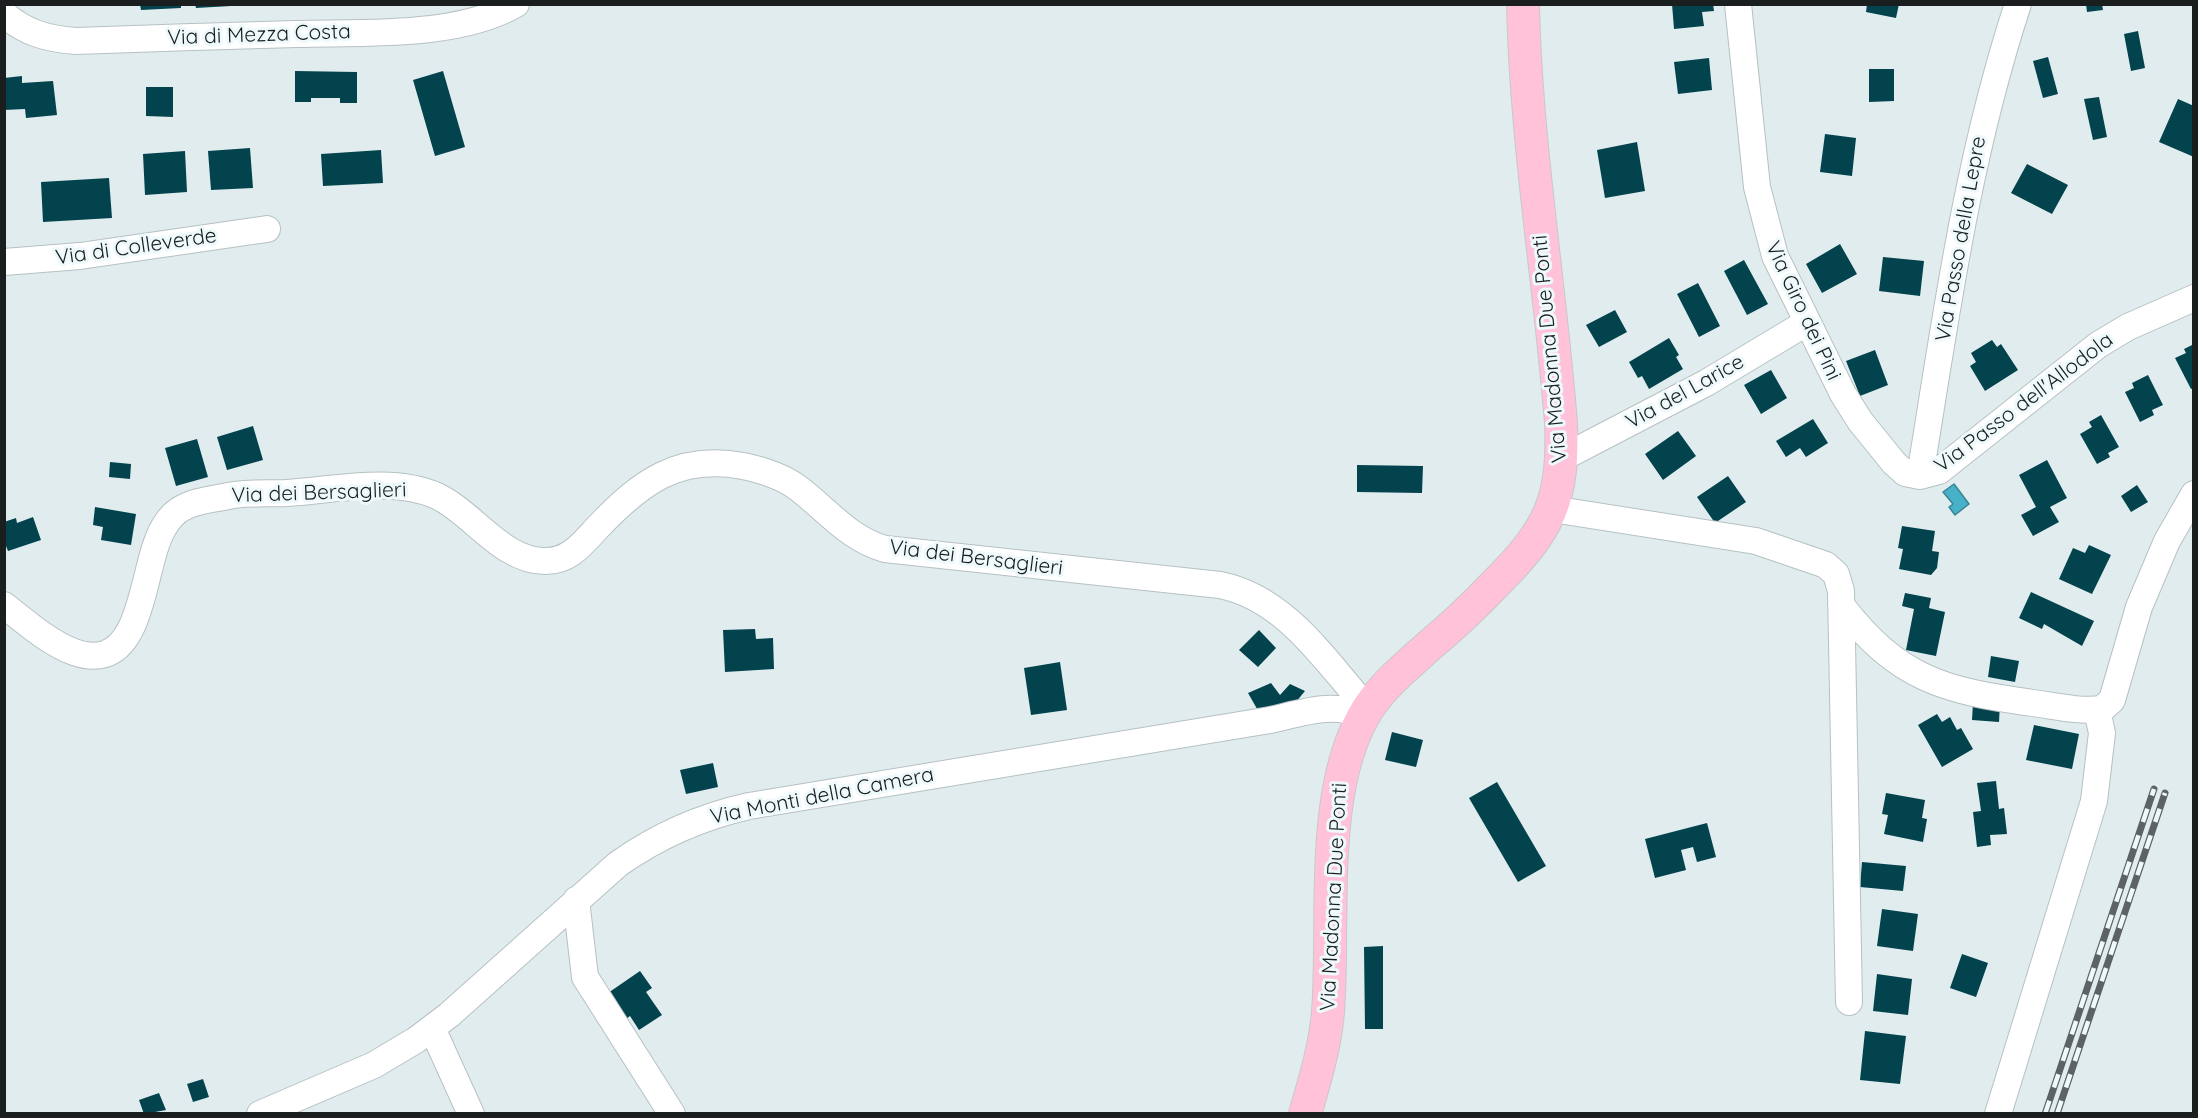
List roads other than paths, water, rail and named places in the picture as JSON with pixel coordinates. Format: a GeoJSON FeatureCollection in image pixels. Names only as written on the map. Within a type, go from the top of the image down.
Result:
{"type":"FeatureCollection","features":[{"type":"Feature","properties":{"kind":"main road","name":"Via Madonna Due Ponti"},"geometry":{"type":"LineString","coordinates":[[1305,1113],[1323,1052],[1327,1020],[1331,884],[1340,784],[1351,740],[1366,713],[1399,673],[1528,551],[1540,534],[1552,509],[1562,458],[1557,375],[1527,107],[1523,4]]}},
{"type":"Feature","properties":{"kind":"street","name":"Via di Mezza Costa"},"geometry":{"type":"LineString","coordinates":[[4,14],[18,25],[36,34],[76,40],[349,33],[428,28],[482,20],[516,4]]}},
{"type":"Feature","properties":{"kind":"street","name":"Via Giro dei Pini"},"geometry":{"type":"LineString","coordinates":[[1738,4],[1759,202],[1775,256],[1806,323],[1851,408],[1899,468],[1920,477]]}},
{"type":"Feature","properties":{"kind":"street","name":"Via Passo della Lepre"},"geometry":{"type":"LineString","coordinates":[[1920,477],[1970,176],[1997,69],[2018,4]]}},
{"type":"Feature","properties":{"kind":"street","name":"Via di Colleverde"},"geometry":{"type":"LineString","coordinates":[[4,262],[81,256],[267,229]]}},
{"type":"Feature","properties":{"kind":"street","name":"Via Passo dell'Allodola"},"geometry":{"type":"LineString","coordinates":[[1920,477],[1939,471],[2098,345],[2128,327],[2193,298]]}},
{"type":"Feature","properties":{"kind":"street","name":"Via del Larice"},"geometry":{"type":"LineString","coordinates":[[1562,458],[1706,383],[1806,323]]}},
{"type":"Feature","properties":{"kind":"street","name":"Via dei Bersaglieri"},"geometry":{"type":"LineString","coordinates":[[4,605],[62,648],[77,654],[99,654],[116,647],[129,632],[160,534],[174,514],[193,503],[246,494],[377,487],[413,488],[445,500],[517,554],[546,561],[573,553],[609,515],[660,474],[690,465],[720,463],[777,476],[797,487],[860,539],[885,549],[1220,585],[1249,593],[1283,616],[1366,713]]}},
{"type":"Feature","properties":{"kind":"street"},"geometry":{"type":"LineString","coordinates":[[1841,605],[1883,653],[1910,670],[1936,682],[1988,696],[2097,710],[2106,708],[2112,700],[2139,608],[2168,541],[2193,494]]}},
{"type":"Feature","properties":{"kind":"street"},"geometry":{"type":"LineString","coordinates":[[1552,509],[1766,543],[1831,569],[1840,585],[1841,605],[1849,1002]]}},
{"type":"Feature","properties":{"kind":"street","name":"Via Monti della Camera"},"geometry":{"type":"LineString","coordinates":[[260,1113],[374,1065],[432,1028],[618,864],[649,843],[694,821],[729,810],[1270,720],[1321,709],[1343,708],[1366,713]]}},
{"type":"Feature","properties":{"kind":"street"},"geometry":{"type":"LineString","coordinates":[[1998,1113],[2094,801],[2103,733],[2097,710]]}},
{"type":"Feature","properties":{"kind":"street"},"geometry":{"type":"LineString","coordinates":[[576,900],[585,977],[672,1113]]}},
{"type":"Feature","properties":{"kind":"street"},"geometry":{"type":"LineString","coordinates":[[432,1028],[471,1113]]}},
{"type":"Feature","properties":{"kind":"water"},"geometry":{"type":"Polygon","coordinates":[[[1954,484],[1969,504],[1955,515],[1949,507],[1953,504],[1943,492],[1954,484]]]}},
{"type":"Feature","properties":{"kind":"railway"},"geometry":{"type":"LineString","coordinates":[[2045,1114],[2154,789]]}},
{"type":"Feature","properties":{"kind":"railway"},"geometry":{"type":"LineString","coordinates":[[2057,1114],[2165,793]]}}]}
